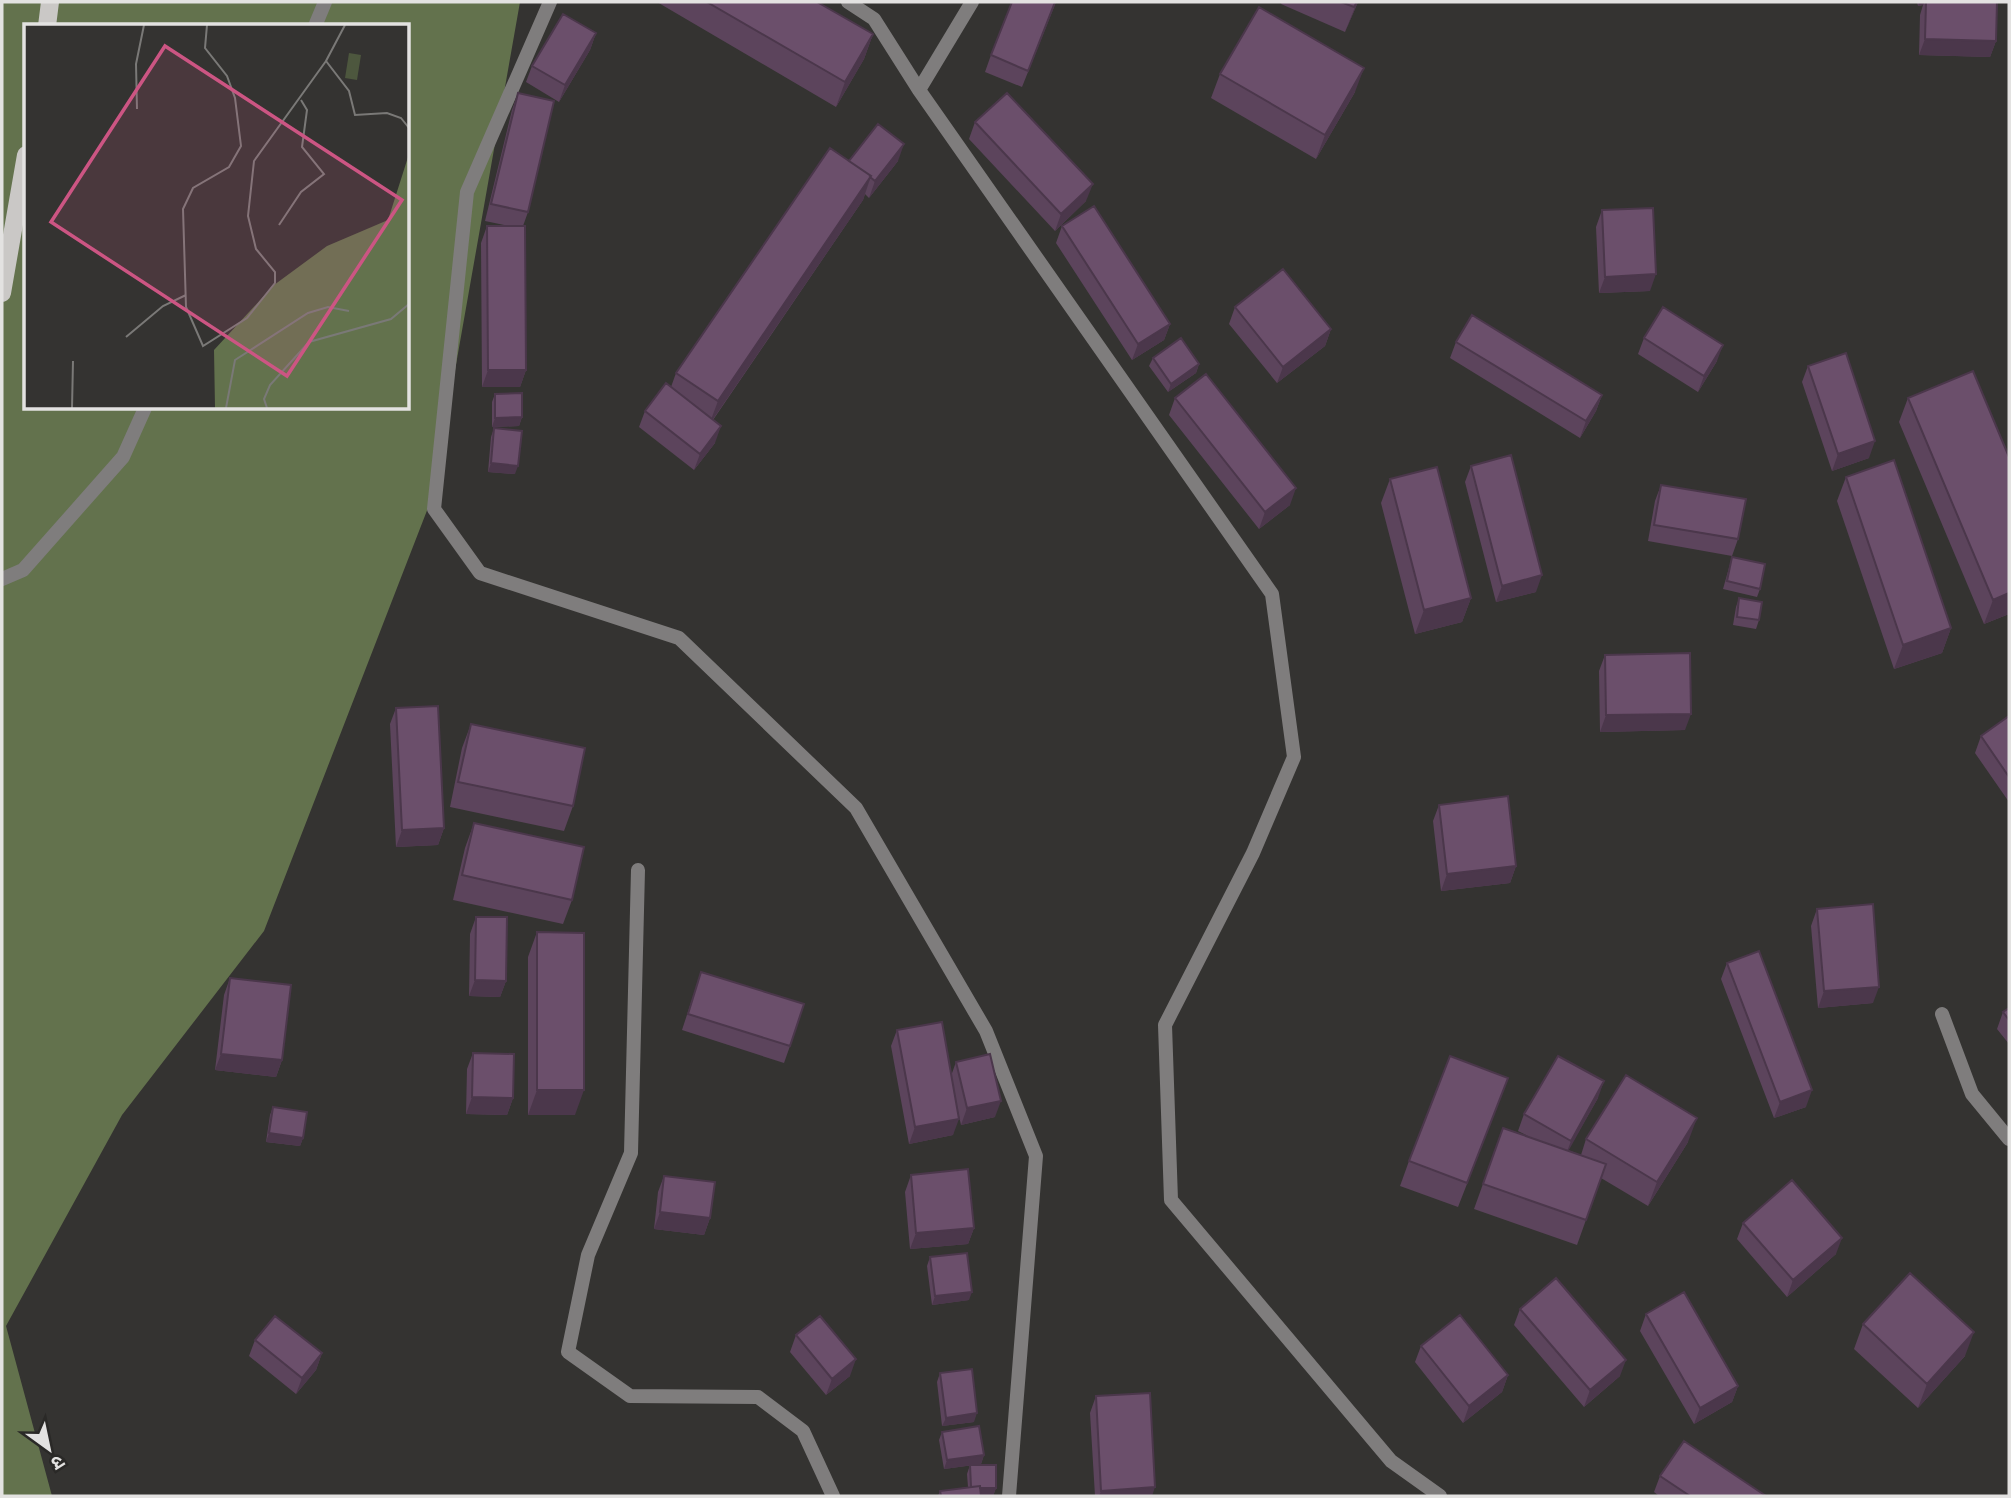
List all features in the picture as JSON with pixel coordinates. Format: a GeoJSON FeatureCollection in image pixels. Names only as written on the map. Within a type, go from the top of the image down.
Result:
{"type":"FeatureCollection","features":[{"type":"Feature","properties":{"kind":"main road"},"geometry":{"type":"LineString","coordinates":[[47,24],[50,2]]}},
{"type":"Feature","properties":{"kind":"main road"},"geometry":{"type":"LineString","coordinates":[[2,293],[24,166]]}},
{"type":"Feature","properties":{"kind":"street"},"geometry":{"type":"LineString","coordinates":[[315,24],[325,2]]}},
{"type":"Feature","properties":{"kind":"street"},"geometry":{"type":"LineString","coordinates":[[550,2],[467,192],[434,509],[480,573],[679,638],[856,808],[986,1031],[1036,1156],[1009,1496]]}},
{"type":"Feature","properties":{"kind":"street"},"geometry":{"type":"LineString","coordinates":[[848,2],[874,19],[919,90],[1272,594],[1294,757],[1252,853],[1165,1025],[1171,1200],[1391,1461],[1440,1496]]}},
{"type":"Feature","properties":{"kind":"street"},"geometry":{"type":"LineString","coordinates":[[919,90],[972,2]]}},
{"type":"Feature","properties":{"kind":"street"},"geometry":{"type":"LineString","coordinates":[[2,579],[23,570],[124,457],[144,410]]}},
{"type":"Feature","properties":{"kind":"street"},"geometry":{"type":"LineString","coordinates":[[638,870],[631,1153],[588,1255],[568,1352],[630,1396],[758,1397],[803,1431],[833,1496]]}},
{"type":"Feature","properties":{"kind":"street"},"geometry":{"type":"LineString","coordinates":[[1942,1014],[1972,1094],[2009,1139]]}},
{"type":"Feature","properties":{"kind":"green space"},"geometry":{"type":"Polygon","coordinates":[[[2,2],[520,2],[433,495],[264,931],[122,1115],[6,1326],[52,1496],[2,1496],[2,2]]]}},
{"type":"Feature","properties":{"kind":"building"},"geometry":{"type":"Polygon","coordinates":[[[707,2],[817,2],[873,34],[845,82],[707,2]]]}},
{"type":"Feature","properties":{"kind":"building"},"geometry":{"type":"Polygon","coordinates":[[[1012,2],[1055,2],[1028,71],[991,55],[1012,2]]]}},
{"type":"Feature","properties":{"kind":"building"},"geometry":{"type":"Polygon","coordinates":[[[1341,2],[1357,2],[1354,7],[1341,2]]]}},
{"type":"Feature","properties":{"kind":"building"},"geometry":{"type":"Polygon","coordinates":[[[1926,2],[1997,2],[1996,41],[1925,39],[1926,2]]]}},
{"type":"Feature","properties":{"kind":"building"},"geometry":{"type":"Polygon","coordinates":[[[1259,7],[1364,68],[1325,135],[1220,74],[1259,7]]]}},
{"type":"Feature","properties":{"kind":"building"},"geometry":{"type":"Polygon","coordinates":[[[563,14],[596,33],[565,85],[532,66],[563,14]]]}},
{"type":"Feature","properties":{"kind":"building"},"geometry":{"type":"Polygon","coordinates":[[[518,93],[554,101],[528,212],[491,204],[518,93]]]}},
{"type":"Feature","properties":{"kind":"building"},"geometry":{"type":"Polygon","coordinates":[[[1007,93],[1093,184],[1061,214],[975,122],[1007,93]]]}},
{"type":"Feature","properties":{"kind":"building"},"geometry":{"type":"Polygon","coordinates":[[[878,124],[904,144],[875,181],[849,161],[878,124]]]}},
{"type":"Feature","properties":{"kind":"building"},"geometry":{"type":"Polygon","coordinates":[[[830,148],[871,176],[718,401],[676,373],[830,148]]]}},
{"type":"Feature","properties":{"kind":"building"},"geometry":{"type":"Polygon","coordinates":[[[1094,206],[1170,324],[1138,344],[1062,226],[1094,206]]]}},
{"type":"Feature","properties":{"kind":"building"},"geometry":{"type":"Polygon","coordinates":[[[1653,208],[1656,274],[1605,277],[1602,210],[1653,208]]]}},
{"type":"Feature","properties":{"kind":"building"},"geometry":{"type":"Polygon","coordinates":[[[487,226],[525,226],[526,370],[488,370],[487,226]]]}},
{"type":"Feature","properties":{"kind":"building"},"geometry":{"type":"Polygon","coordinates":[[[1283,269],[1331,329],[1283,367],[1235,307],[1283,269]]]}},
{"type":"Feature","properties":{"kind":"building"},"geometry":{"type":"Polygon","coordinates":[[[1663,307],[1723,345],[1704,376],[1644,338],[1663,307]]]}},
{"type":"Feature","properties":{"kind":"building"},"geometry":{"type":"Polygon","coordinates":[[[1472,315],[1602,395],[1586,421],[1456,342],[1472,315]]]}},
{"type":"Feature","properties":{"kind":"building"},"geometry":{"type":"Polygon","coordinates":[[[1181,338],[1199,364],[1171,384],[1153,358],[1181,338]]]}},
{"type":"Feature","properties":{"kind":"building"},"geometry":{"type":"Polygon","coordinates":[[[1846,353],[1875,441],[1838,454],[1808,366],[1846,353]]]}},
{"type":"Feature","properties":{"kind":"building"},"geometry":{"type":"Polygon","coordinates":[[[1973,371],[2009,457],[2009,593],[1993,600],[1908,398],[1973,371]]]}},
{"type":"Feature","properties":{"kind":"building"},"geometry":{"type":"Polygon","coordinates":[[[1206,374],[1296,488],[1265,512],[1175,398],[1206,374]]]}},
{"type":"Feature","properties":{"kind":"building"},"geometry":{"type":"Polygon","coordinates":[[[666,383],[721,426],[700,454],[645,411],[666,383]]]}},
{"type":"Feature","properties":{"kind":"building"},"geometry":{"type":"Polygon","coordinates":[[[522,393],[522,417],[495,418],[495,394],[522,393]]]}},
{"type":"Feature","properties":{"kind":"building"},"geometry":{"type":"Polygon","coordinates":[[[494,428],[522,431],[518,466],[491,463],[494,428]]]}},
{"type":"Feature","properties":{"kind":"building"},"geometry":{"type":"Polygon","coordinates":[[[1511,455],[1542,575],[1502,586],[1471,466],[1511,455]]]}},
{"type":"Feature","properties":{"kind":"building"},"geometry":{"type":"Polygon","coordinates":[[[1894,460],[1951,628],[1903,645],[1846,477],[1894,460]]]}},
{"type":"Feature","properties":{"kind":"building"},"geometry":{"type":"Polygon","coordinates":[[[1437,467],[1471,598],[1424,610],[1390,479],[1437,467]]]}},
{"type":"Feature","properties":{"kind":"building"},"geometry":{"type":"Polygon","coordinates":[[[1661,485],[1746,499],[1738,539],[1654,525],[1661,485]]]}},
{"type":"Feature","properties":{"kind":"building"},"geometry":{"type":"Polygon","coordinates":[[[1732,557],[1765,564],[1760,589],[1727,581],[1732,557]]]}},
{"type":"Feature","properties":{"kind":"building"},"geometry":{"type":"Polygon","coordinates":[[[1739,598],[1762,602],[1759,620],[1737,617],[1739,598]]]}},
{"type":"Feature","properties":{"kind":"building"},"geometry":{"type":"Polygon","coordinates":[[[1690,653],[1691,714],[1606,715],[1605,655],[1690,653]]]}},
{"type":"Feature","properties":{"kind":"building"},"geometry":{"type":"Polygon","coordinates":[[[438,706],[444,828],[402,830],[396,708],[438,706]]]}},
{"type":"Feature","properties":{"kind":"building"},"geometry":{"type":"Polygon","coordinates":[[[2009,716],[2009,777],[1981,736],[2009,716]]]}},
{"type":"Feature","properties":{"kind":"building"},"geometry":{"type":"Polygon","coordinates":[[[471,724],[585,748],[573,806],[458,782],[471,724]]]}},
{"type":"Feature","properties":{"kind":"building"},"geometry":{"type":"Polygon","coordinates":[[[1508,796],[1516,866],[1447,874],[1439,805],[1508,796]]]}},
{"type":"Feature","properties":{"kind":"building"},"geometry":{"type":"Polygon","coordinates":[[[474,823],[584,847],[572,900],[462,875],[474,823]]]}},
{"type":"Feature","properties":{"kind":"building"},"geometry":{"type":"Polygon","coordinates":[[[1873,904],[1879,987],[1824,991],[1817,909],[1873,904]]]}},
{"type":"Feature","properties":{"kind":"building"},"geometry":{"type":"Polygon","coordinates":[[[476,917],[507,917],[506,981],[475,980],[476,917]]]}},
{"type":"Feature","properties":{"kind":"building"},"geometry":{"type":"Polygon","coordinates":[[[537,932],[584,933],[584,1090],[537,1090],[537,932]]]}},
{"type":"Feature","properties":{"kind":"building"},"geometry":{"type":"Polygon","coordinates":[[[1759,951],[1812,1090],[1780,1102],[1727,963],[1759,951]]]}},
{"type":"Feature","properties":{"kind":"building"},"geometry":{"type":"Polygon","coordinates":[[[701,972],[804,1004],[790,1046],[688,1014],[701,972]]]}},
{"type":"Feature","properties":{"kind":"building"},"geometry":{"type":"Polygon","coordinates":[[[230,978],[291,985],[282,1060],[221,1054],[230,978]]]}},
{"type":"Feature","properties":{"kind":"building"},"geometry":{"type":"Polygon","coordinates":[[[2009,1008],[2009,1020],[2003,1012],[2009,1008]]]}},
{"type":"Feature","properties":{"kind":"building"},"geometry":{"type":"Polygon","coordinates":[[[942,1022],[959,1119],[915,1127],[897,1030],[942,1022]]]}},
{"type":"Feature","properties":{"kind":"building"},"geometry":{"type":"Polygon","coordinates":[[[473,1053],[514,1054],[513,1098],[472,1097],[473,1053]]]}},
{"type":"Feature","properties":{"kind":"building"},"geometry":{"type":"Polygon","coordinates":[[[990,1054],[1001,1101],[967,1108],[956,1062],[990,1054]]]}},
{"type":"Feature","properties":{"kind":"building"},"geometry":{"type":"Polygon","coordinates":[[[1450,1056],[1508,1078],[1467,1183],[1409,1161],[1450,1056]]]}},
{"type":"Feature","properties":{"kind":"building"},"geometry":{"type":"Polygon","coordinates":[[[1558,1056],[1604,1081],[1571,1141],[1524,1114],[1558,1056]]]}},
{"type":"Feature","properties":{"kind":"building"},"geometry":{"type":"Polygon","coordinates":[[[1626,1075],[1697,1118],[1657,1182],[1586,1139],[1626,1075]]]}},
{"type":"Feature","properties":{"kind":"building"},"geometry":{"type":"Polygon","coordinates":[[[273,1107],[307,1112],[303,1138],[269,1133],[273,1107]]]}},
{"type":"Feature","properties":{"kind":"building"},"geometry":{"type":"Polygon","coordinates":[[[1503,1128],[1606,1164],[1586,1220],[1483,1184],[1503,1128]]]}},
{"type":"Feature","properties":{"kind":"building"},"geometry":{"type":"Polygon","coordinates":[[[968,1169],[974,1228],[916,1233],[911,1175],[968,1169]]]}},
{"type":"Feature","properties":{"kind":"building"},"geometry":{"type":"Polygon","coordinates":[[[664,1176],[715,1182],[710,1218],[660,1212],[664,1176]]]}},
{"type":"Feature","properties":{"kind":"building"},"geometry":{"type":"Polygon","coordinates":[[[1792,1180],[1842,1238],[1793,1280],[1743,1223],[1792,1180]]]}},
{"type":"Feature","properties":{"kind":"building"},"geometry":{"type":"Polygon","coordinates":[[[967,1253],[972,1292],[935,1296],[930,1257],[967,1253]]]}},
{"type":"Feature","properties":{"kind":"building"},"geometry":{"type":"Polygon","coordinates":[[[1910,1273],[1974,1332],[1927,1384],[1863,1324],[1910,1273]]]}},
{"type":"Feature","properties":{"kind":"building"},"geometry":{"type":"Polygon","coordinates":[[[1556,1278],[1626,1360],[1590,1390],[1520,1309],[1556,1278]]]}},
{"type":"Feature","properties":{"kind":"building"},"geometry":{"type":"Polygon","coordinates":[[[1684,1292],[1738,1386],[1700,1408],[1646,1314],[1684,1292]]]}},
{"type":"Feature","properties":{"kind":"building"},"geometry":{"type":"Polygon","coordinates":[[[1460,1315],[1508,1375],[1469,1406],[1421,1346],[1460,1315]]]}},
{"type":"Feature","properties":{"kind":"building"},"geometry":{"type":"Polygon","coordinates":[[[275,1316],[322,1353],[302,1378],[255,1340],[275,1316]]]}},
{"type":"Feature","properties":{"kind":"building"},"geometry":{"type":"Polygon","coordinates":[[[820,1316],[856,1359],[832,1379],[796,1335],[820,1316]]]}},
{"type":"Feature","properties":{"kind":"building"},"geometry":{"type":"Polygon","coordinates":[[[972,1369],[977,1413],[946,1418],[940,1373],[972,1369]]]}},
{"type":"Feature","properties":{"kind":"building"},"geometry":{"type":"Polygon","coordinates":[[[1150,1393],[1155,1487],[1101,1491],[1096,1396],[1150,1393]]]}},
{"type":"Feature","properties":{"kind":"building"},"geometry":{"type":"Polygon","coordinates":[[[979,1426],[984,1455],[947,1460],[942,1432],[979,1426]]]}},
{"type":"Feature","properties":{"kind":"building"},"geometry":{"type":"Polygon","coordinates":[[[1684,1441],[1766,1496],[1690,1496],[1660,1476],[1684,1441]]]}},
{"type":"Feature","properties":{"kind":"building"},"geometry":{"type":"Polygon","coordinates":[[[970,1465],[996,1465],[996,1488],[971,1487],[970,1465]]]}},
{"type":"Feature","properties":{"kind":"building"},"geometry":{"type":"Polygon","coordinates":[[[980,1486],[981,1496],[941,1496],[940,1491],[980,1486]]]}}]}
